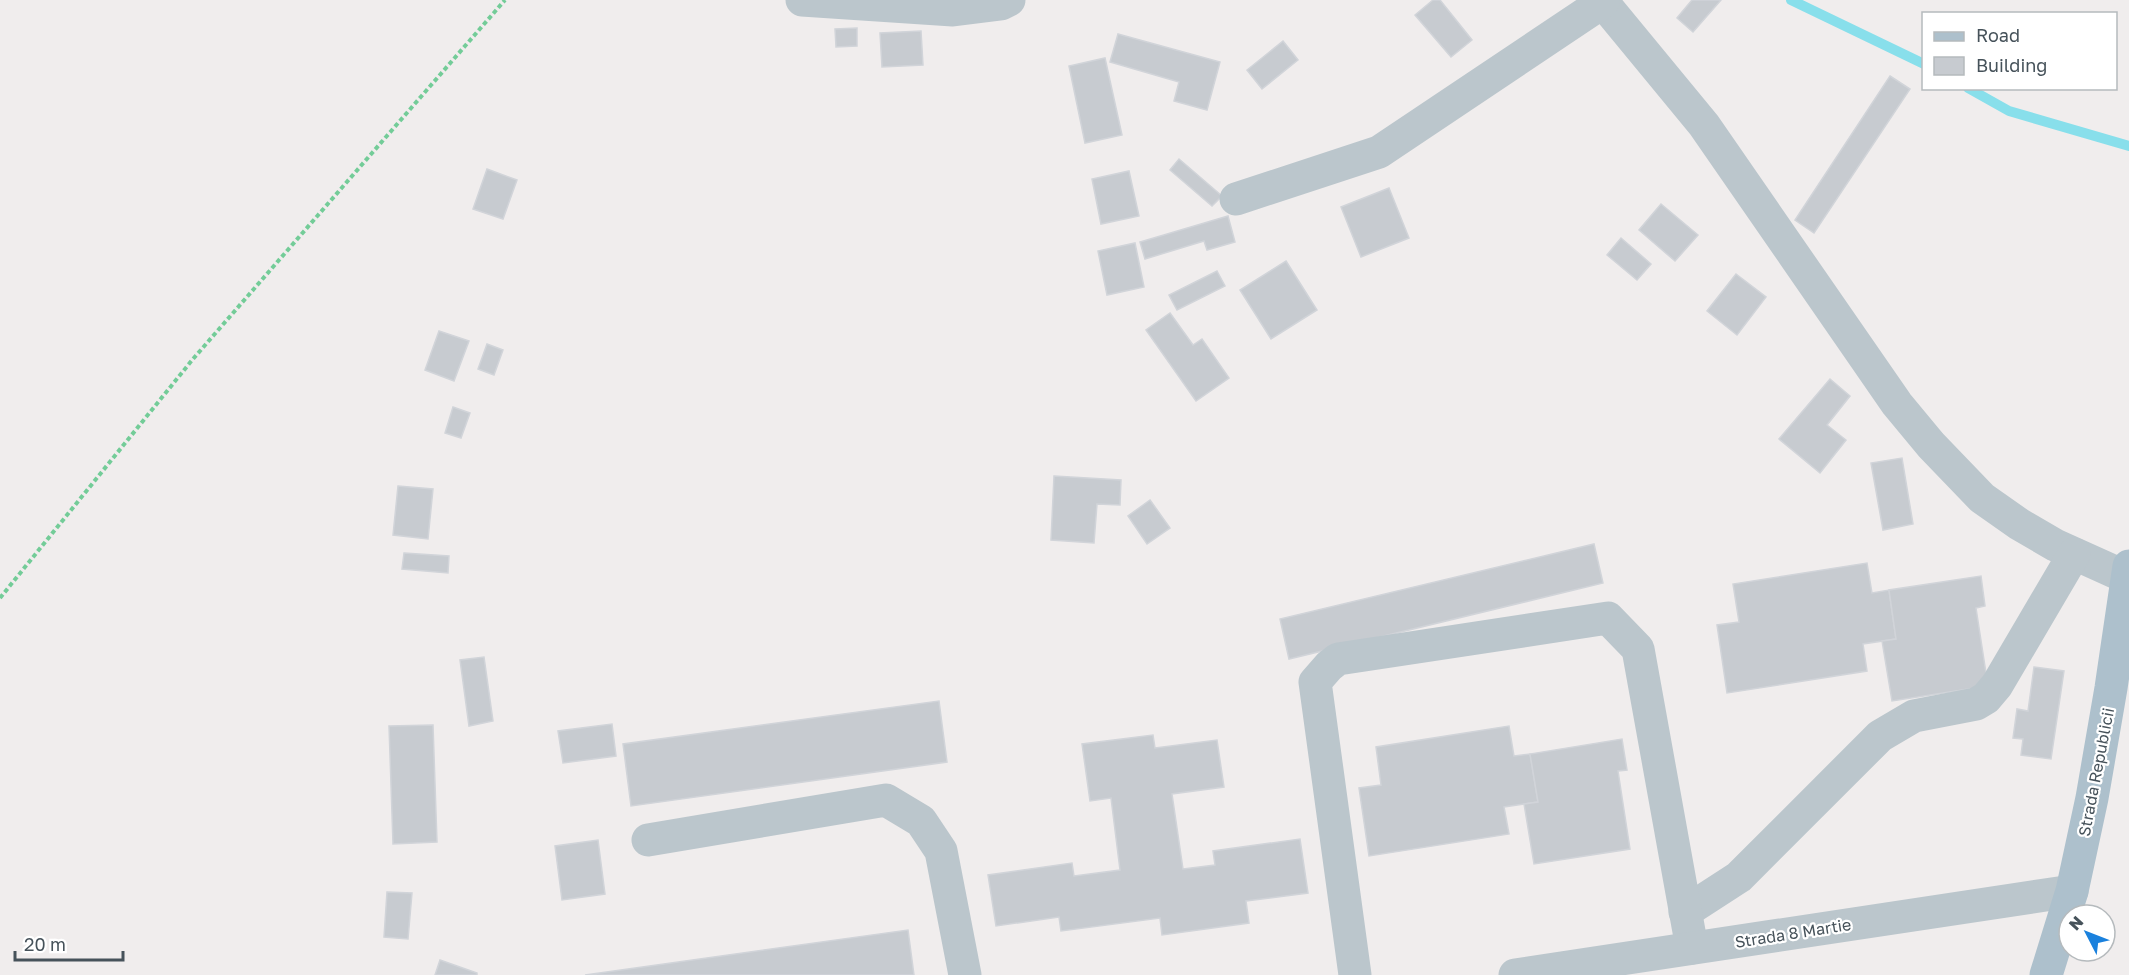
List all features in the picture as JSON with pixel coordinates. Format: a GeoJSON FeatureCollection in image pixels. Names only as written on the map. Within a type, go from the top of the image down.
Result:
{"type":"FeatureCollection","features":[{"type":"Feature","properties":{"kind":"main road","name":"Strada Republicii"},"geometry":{"type":"LineString","coordinates":[[2046,975],[2072,891],[2092,798],[2128,572]]}},
{"type":"Feature","properties":{"kind":"street"},"geometry":{"type":"LineString","coordinates":[[802,0],[954,10],[1009,0]]}},
{"type":"Feature","properties":{"kind":"street"},"geometry":{"type":"LineString","coordinates":[[1236,199],[1378,152],[1602,1],[1704,125],[1897,404],[1931,445],[1982,498],[2019,524],[2074,554],[2128,572]]}},
{"type":"Feature","properties":{"kind":"street"},"geometry":{"type":"LineString","coordinates":[[1685,912],[1739,877],[1880,736],[1914,716],[1976,704],[1986,698],[1997,685],[2074,554]]}},
{"type":"Feature","properties":{"kind":"street"},"geometry":{"type":"LineString","coordinates":[[1355,975],[1315,682],[1338,658],[1608,618],[1638,649],[1692,948]]}},
{"type":"Feature","properties":{"kind":"street"},"geometry":{"type":"LineString","coordinates":[[648,840],[886,800],[921,821],[941,851],[965,975]]}},
{"type":"Feature","properties":{"kind":"street","name":"Strada 8 Martie"},"geometry":{"type":"LineString","coordinates":[[1534,974],[2072,891]]}},
{"type":"Feature","properties":{"kind":"path"},"geometry":{"type":"LineString","coordinates":[[0,598],[194,359],[505,0]]}},
{"type":"Feature","properties":{"kind":"building"},"geometry":{"type":"Polygon","coordinates":[[[1433,0],[1440,0],[1472,40],[1451,57],[1415,15],[1433,0]]]}},
{"type":"Feature","properties":{"kind":"building"},"geometry":{"type":"Polygon","coordinates":[[[1692,0],[1721,0],[1693,32],[1677,18],[1692,0]]]}},
{"type":"Feature","properties":{"kind":"building"},"geometry":{"type":"Polygon","coordinates":[[[857,28],[857,46],[836,47],[835,29],[857,28]]]}},
{"type":"Feature","properties":{"kind":"building"},"geometry":{"type":"Polygon","coordinates":[[[921,31],[923,65],[882,67],[880,33],[921,31]]]}},
{"type":"Feature","properties":{"kind":"building"},"geometry":{"type":"Polygon","coordinates":[[[1118,34],[1220,62],[1207,110],[1174,101],[1179,82],[1110,62],[1118,34]]]}},
{"type":"Feature","properties":{"kind":"building"},"geometry":{"type":"Polygon","coordinates":[[[1283,41],[1298,60],[1262,89],[1247,70],[1283,41]]]}},
{"type":"Feature","properties":{"kind":"building"},"geometry":{"type":"Polygon","coordinates":[[[1105,58],[1122,135],[1085,143],[1069,66],[1105,58]]]}},
{"type":"Feature","properties":{"kind":"building"},"geometry":{"type":"Polygon","coordinates":[[[1890,76],[1910,89],[1814,233],[1795,220],[1890,76]]]}},
{"type":"Feature","properties":{"kind":"building"},"geometry":{"type":"Polygon","coordinates":[[[1179,159],[1222,196],[1212,206],[1170,170],[1179,159]]]}},
{"type":"Feature","properties":{"kind":"building"},"geometry":{"type":"Polygon","coordinates":[[[487,169],[517,180],[503,219],[473,209],[487,169]]]}},
{"type":"Feature","properties":{"kind":"building"},"geometry":{"type":"Polygon","coordinates":[[[1129,171],[1139,216],[1101,224],[1092,179],[1129,171]]]}},
{"type":"Feature","properties":{"kind":"building"},"geometry":{"type":"Polygon","coordinates":[[[1389,188],[1409,238],[1361,257],[1341,207],[1389,188]]]}},
{"type":"Feature","properties":{"kind":"building"},"geometry":{"type":"Polygon","coordinates":[[[1661,204],[1698,235],[1675,261],[1639,230],[1661,204]]]}},
{"type":"Feature","properties":{"kind":"building"},"geometry":{"type":"Polygon","coordinates":[[[1228,216],[1235,242],[1207,250],[1204,241],[1145,259],[1140,242],[1228,216]]]}},
{"type":"Feature","properties":{"kind":"building"},"geometry":{"type":"Polygon","coordinates":[[[1621,238],[1651,264],[1637,280],[1607,255],[1621,238]]]}},
{"type":"Feature","properties":{"kind":"building"},"geometry":{"type":"Polygon","coordinates":[[[1135,243],[1144,287],[1107,295],[1098,251],[1135,243]]]}},
{"type":"Feature","properties":{"kind":"building"},"geometry":{"type":"Polygon","coordinates":[[[1286,261],[1317,310],[1271,339],[1240,290],[1286,261]]]}},
{"type":"Feature","properties":{"kind":"building"},"geometry":{"type":"Polygon","coordinates":[[[1217,271],[1225,286],[1177,310],[1169,295],[1217,271]]]}},
{"type":"Feature","properties":{"kind":"building"},"geometry":{"type":"Polygon","coordinates":[[[1736,274],[1766,297],[1737,335],[1707,311],[1736,274]]]}},
{"type":"Feature","properties":{"kind":"building"},"geometry":{"type":"Polygon","coordinates":[[[1170,313],[1193,345],[1202,339],[1229,378],[1196,401],[1146,330],[1170,313]]]}},
{"type":"Feature","properties":{"kind":"building"},"geometry":{"type":"Polygon","coordinates":[[[439,331],[469,341],[454,381],[425,370],[439,331]]]}},
{"type":"Feature","properties":{"kind":"building"},"geometry":{"type":"Polygon","coordinates":[[[487,344],[503,350],[494,375],[478,369],[487,344]]]}},
{"type":"Feature","properties":{"kind":"building"},"geometry":{"type":"Polygon","coordinates":[[[1830,379],[1850,396],[1827,425],[1846,440],[1820,473],[1779,439],[1830,379]]]}},
{"type":"Feature","properties":{"kind":"building"},"geometry":{"type":"Polygon","coordinates":[[[453,407],[470,413],[461,438],[445,433],[453,407]]]}},
{"type":"Feature","properties":{"kind":"building"},"geometry":{"type":"Polygon","coordinates":[[[1902,458],[1913,524],[1883,530],[1871,463],[1902,458]]]}},
{"type":"Feature","properties":{"kind":"building"},"geometry":{"type":"Polygon","coordinates":[[[1054,476],[1121,480],[1120,505],[1097,504],[1094,543],[1051,540],[1054,476]]]}},
{"type":"Feature","properties":{"kind":"building"},"geometry":{"type":"Polygon","coordinates":[[[398,486],[433,489],[428,539],[393,535],[398,486]]]}},
{"type":"Feature","properties":{"kind":"building"},"geometry":{"type":"Polygon","coordinates":[[[1150,500],[1170,528],[1147,544],[1128,516],[1150,500]]]}},
{"type":"Feature","properties":{"kind":"building"},"geometry":{"type":"Polygon","coordinates":[[[1594,544],[1603,583],[1289,659],[1280,619],[1594,544]]]}},
{"type":"Feature","properties":{"kind":"building"},"geometry":{"type":"Polygon","coordinates":[[[404,553],[449,556],[448,573],[402,569],[404,553]]]}},
{"type":"Feature","properties":{"kind":"building"},"geometry":{"type":"Polygon","coordinates":[[[1867,563],[1872,593],[1889,590],[1896,639],[1863,644],[1867,671],[1727,693],[1717,625],[1739,622],[1733,584],[1867,563]]]}},
{"type":"Feature","properties":{"kind":"building"},"geometry":{"type":"Polygon","coordinates":[[[1981,576],[1985,606],[1976,608],[1988,686],[1892,701],[1882,641],[1896,639],[1889,590],[1981,576]]]}},
{"type":"Feature","properties":{"kind":"building"},"geometry":{"type":"Polygon","coordinates":[[[484,657],[493,721],[469,726],[460,660],[484,657]]]}},
{"type":"Feature","properties":{"kind":"building"},"geometry":{"type":"Polygon","coordinates":[[[2034,667],[2064,671],[2051,759],[2021,755],[2023,739],[2013,738],[2017,709],[2028,711],[2034,667]]]}},
{"type":"Feature","properties":{"kind":"building"},"geometry":{"type":"Polygon","coordinates":[[[939,701],[947,762],[631,806],[623,744],[939,701]]]}},
{"type":"Feature","properties":{"kind":"building"},"geometry":{"type":"Polygon","coordinates":[[[612,724],[616,756],[563,763],[558,731],[612,724]]]}},
{"type":"Feature","properties":{"kind":"building"},"geometry":{"type":"Polygon","coordinates":[[[433,725],[437,842],[393,844],[389,726],[433,725]]]}},
{"type":"Feature","properties":{"kind":"building"},"geometry":{"type":"Polygon","coordinates":[[[1509,726],[1514,756],[1530,754],[1538,802],[1504,807],[1509,834],[1369,856],[1359,788],[1381,785],[1376,747],[1509,726]]]}},
{"type":"Feature","properties":{"kind":"building"},"geometry":{"type":"Polygon","coordinates":[[[1153,735],[1155,748],[1217,740],[1224,787],[1172,794],[1183,869],[1215,865],[1213,851],[1300,839],[1308,893],[1246,901],[1249,923],[1162,935],[1160,918],[1061,931],[1059,917],[996,926],[988,875],[1072,863],[1074,876],[1120,870],[1111,798],[1090,801],[1082,744],[1153,735]]]}},
{"type":"Feature","properties":{"kind":"building"},"geometry":{"type":"Polygon","coordinates":[[[1622,739],[1627,770],[1618,771],[1630,849],[1534,864],[1524,804],[1538,802],[1530,754],[1622,739]]]}},
{"type":"Feature","properties":{"kind":"building"},"geometry":{"type":"Polygon","coordinates":[[[598,840],[605,894],[562,900],[555,846],[598,840]]]}},
{"type":"Feature","properties":{"kind":"building"},"geometry":{"type":"Polygon","coordinates":[[[387,892],[412,893],[408,939],[384,937],[387,892]]]}},
{"type":"Feature","properties":{"kind":"building"},"geometry":{"type":"Polygon","coordinates":[[[908,930],[914,975],[585,975],[908,930]]]}},
{"type":"Feature","properties":{"kind":"building"},"geometry":{"type":"Polygon","coordinates":[[[440,960],[477,973],[477,975],[435,975],[440,960]]]}},
{"type":"Feature","properties":{"kind":"waterway"},"geometry":{"type":"LineString","coordinates":[[1791,0],[1922,63]]}},
{"type":"Feature","properties":{"kind":"waterway"},"geometry":{"type":"LineString","coordinates":[[1972,90],[2009,111],[2129,146]]}}]}
